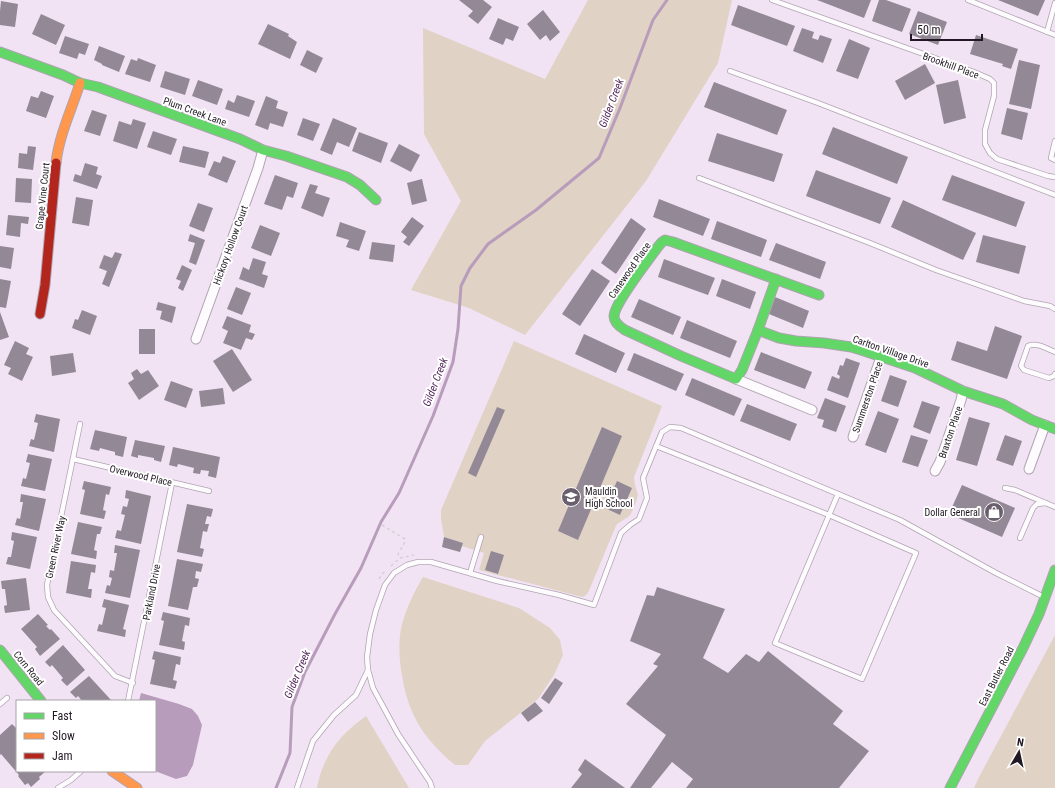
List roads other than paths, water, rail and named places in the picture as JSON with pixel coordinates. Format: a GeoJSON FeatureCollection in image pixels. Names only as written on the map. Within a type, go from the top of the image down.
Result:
{"type":"FeatureCollection","features":[{"type":"Feature","properties":{"kind":"street","name":"Plum Creek Lane"},"geometry":{"type":"LineString","coordinates":[[0,52],[63,75],[80,83],[98,87],[240,139],[263,150],[286,156],[347,178],[360,185],[376,200]]}},
{"type":"Feature","properties":{"kind":"street","name":"Grape Vine Court"},"geometry":{"type":"LineString","coordinates":[[40,314],[45,285],[58,155],[60,144],[80,83]]}},
{"type":"Feature","properties":{"kind":"street","name":"Hickory Hollow Court"},"geometry":{"type":"LineString","coordinates":[[196,339],[258,168],[263,150]]}},
{"type":"Feature","properties":{"kind":"street","name":"Canewood Place"},"geometry":{"type":"LineString","coordinates":[[812,410],[681,356],[625,330],[618,326],[614,321],[614,317],[615,310],[636,277],[665,240],[819,295]]}},
{"type":"Feature","properties":{"kind":"street"},"geometry":{"type":"LineString","coordinates":[[736,379],[742,370],[758,330],[776,279]]}},
{"type":"Feature","properties":{"kind":"street","name":"Carlton Village Drive"},"geometry":{"type":"LineString","coordinates":[[758,330],[779,338],[851,347],[915,368],[963,391],[1003,404],[1032,420],[1055,429]]}},
{"type":"Feature","properties":{"kind":"street","name":"Summerston Place"},"geometry":{"type":"LineString","coordinates":[[853,437],[881,357]]}},
{"type":"Feature","properties":{"kind":"street","name":"Braxton Place"},"geometry":{"type":"LineString","coordinates":[[935,471],[940,462],[963,391]]}},
{"type":"Feature","properties":{"kind":"street"},"geometry":{"type":"LineString","coordinates":[[1029,469],[1045,425]]}},
{"type":"Feature","properties":{"kind":"street","name":"East Butler Road"},"geometry":{"type":"LineString","coordinates":[[950,788],[1023,648],[1039,614],[1055,570]]}},
{"type":"Feature","properties":{"kind":"street","name":"Corn Road"},"geometry":{"type":"LineString","coordinates":[[0,650],[40,700]]}},
{"type":"Feature","properties":{"kind":"street"},"geometry":{"type":"LineString","coordinates":[[113,772],[137,788]]}},
{"type":"Feature","properties":{"kind":"lane","name":"Brookhill Place"},"geometry":{"type":"LineString","coordinates":[[772,0],[990,79],[994,83],[994,96],[985,130],[985,144],[990,153],[997,158],[1048,176],[1055,177]]}},
{"type":"Feature","properties":{"kind":"lane"},"geometry":{"type":"LineString","coordinates":[[968,0],[1055,35]]}},
{"type":"Feature","properties":{"kind":"lane"},"geometry":{"type":"LineString","coordinates":[[1047,32],[1055,3]]}},
{"type":"Feature","properties":{"kind":"lane"},"geometry":{"type":"LineString","coordinates":[[730,71],[818,103],[1055,195]]}},
{"type":"Feature","properties":{"kind":"lane"},"geometry":{"type":"LineString","coordinates":[[1055,141],[1051,158],[1055,160]]}},
{"type":"Feature","properties":{"kind":"lane"},"geometry":{"type":"LineString","coordinates":[[1048,176],[1055,180]]}},
{"type":"Feature","properties":{"kind":"lane"},"geometry":{"type":"LineString","coordinates":[[699,178],[870,243],[936,270],[1024,301],[1050,306],[1055,309]]}},
{"type":"Feature","properties":{"kind":"lane"},"geometry":{"type":"LineString","coordinates":[[1055,352],[1032,344],[1028,346],[1021,366],[1024,370],[1049,378],[1055,374]]}},
{"type":"Feature","properties":{"kind":"lane","name":"Green River Way"},"geometry":{"type":"LineString","coordinates":[[80,424],[47,585],[48,597],[54,610],[115,676],[132,683]]}},
{"type":"Feature","properties":{"kind":"lane"},"geometry":{"type":"LineString","coordinates":[[432,788],[430,782],[398,734],[373,688],[368,670],[367,657],[370,634],[376,610],[385,585],[394,573],[407,565],[418,562],[431,562],[497,581],[559,595],[594,606],[621,533],[639,519],[647,498],[643,478],[662,432],[670,427],[681,428],[900,520],[996,573],[1045,597]]}},
{"type":"Feature","properties":{"kind":"lane"},"geometry":{"type":"LineString","coordinates":[[656,446],[829,515],[916,553],[862,679],[775,643],[829,515],[838,494]]}},
{"type":"Feature","properties":{"kind":"lane","name":"Overwood Place"},"geometry":{"type":"LineString","coordinates":[[73,459],[209,491]]}},
{"type":"Feature","properties":{"kind":"lane","name":"Parkland Drive"},"geometry":{"type":"LineString","coordinates":[[128,700],[172,483]]}},
{"type":"Feature","properties":{"kind":"lane"},"geometry":{"type":"LineString","coordinates":[[1005,488],[1015,490],[1055,507]]}},
{"type":"Feature","properties":{"kind":"lane"},"geometry":{"type":"LineString","coordinates":[[1020,538],[1032,508],[1037,504],[1046,503]]}},
{"type":"Feature","properties":{"kind":"lane"},"geometry":{"type":"LineString","coordinates":[[470,573],[481,538]]}},
{"type":"Feature","properties":{"kind":"lane"},"geometry":{"type":"LineString","coordinates":[[297,788],[313,741],[334,715],[356,695],[368,670]]}},
{"type":"Feature","properties":{"kind":"lane"},"geometry":{"type":"LineString","coordinates":[[0,704],[7,698]]}},
{"type":"Feature","properties":{"kind":"lane"},"geometry":{"type":"LineString","coordinates":[[58,788],[71,780],[80,772]]}},
{"type":"Feature","properties":{"kind":"waterway","name":"Gilder Creek"},"geometry":{"type":"LineString","coordinates":[[276,788],[290,753],[292,707],[305,672],[361,568],[381,522],[399,493],[433,416],[453,362],[458,329],[461,286],[470,268],[488,244],[536,210],[599,158],[620,108],[653,20],[667,0]]}},
{"type":"Feature","properties":{"kind":"place","name":"Mauldin High School"},"geometry":{"type":"Point","coordinates":[571,497]}},
{"type":"Feature","properties":{"kind":"place","name":"Dollar General"},"geometry":{"type":"Point","coordinates":[994,512]}}]}
